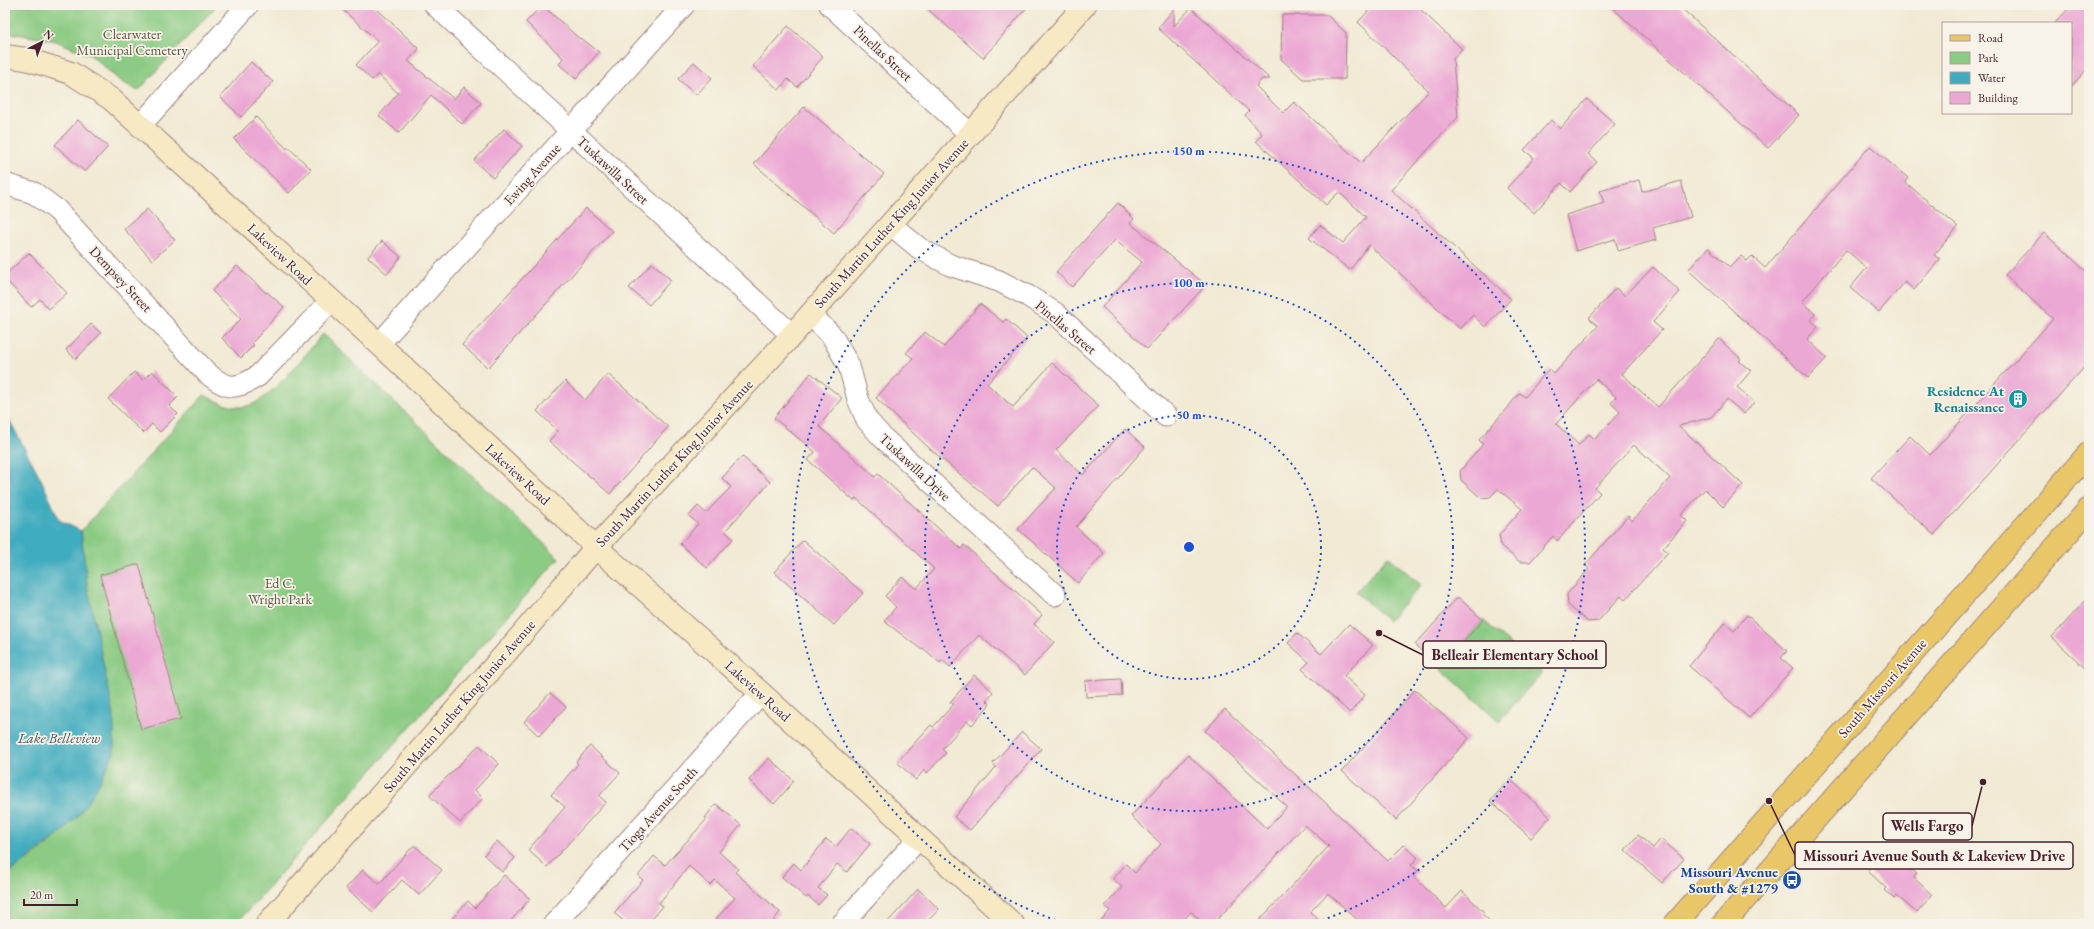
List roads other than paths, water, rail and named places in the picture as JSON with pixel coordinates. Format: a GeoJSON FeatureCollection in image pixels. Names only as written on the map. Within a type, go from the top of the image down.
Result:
{"type":"FeatureCollection","features":[{"type":"Feature","properties":{"kind":"main road","name":"South Missouri Avenue"},"geometry":{"type":"LineString","coordinates":[[1675,924],[2089,453]]}},
{"type":"Feature","properties":{"kind":"main road"},"geometry":{"type":"LineString","coordinates":[[1723,924],[2089,509]]}},
{"type":"Feature","properties":{"kind":"street"},"geometry":{"type":"LineString","coordinates":[[140,126],[248,5]]}},
{"type":"Feature","properties":{"kind":"street","name":"Tuskawilla Street"},"geometry":{"type":"LineString","coordinates":[[434,5],[792,335]]}},
{"type":"Feature","properties":{"kind":"street","name":"Ewing Avenue"},"geometry":{"type":"LineString","coordinates":[[380,344],[684,5]]}},
{"type":"Feature","properties":{"kind":"street","name":"Pinellas Street"},"geometry":{"type":"LineString","coordinates":[[830,5],[970,134]]}},
{"type":"Feature","properties":{"kind":"street","name":"South Martin Luther King Junior Avenue"},"geometry":{"type":"LineString","coordinates":[[267,924],[511,647],[596,547],[792,335],[1085,5]]}},
{"type":"Feature","properties":{"kind":"street","name":"Lakeview Road"},"geometry":{"type":"LineString","coordinates":[[5,56],[26,59],[71,73],[111,99],[331,301],[380,344],[596,547],[761,693],[1014,924]]}},
{"type":"Feature","properties":{"kind":"street","name":"Dempsey Street"},"geometry":{"type":"LineString","coordinates":[[5,184],[34,193],[57,210],[207,373],[217,382],[229,387],[244,385],[258,376],[331,301]]}},
{"type":"Feature","properties":{"kind":"street","name":"Pinellas Street"},"geometry":{"type":"LineString","coordinates":[[890,224],[925,252],[950,265],[999,280],[1028,296],[1055,314],[1166,416]]}},
{"type":"Feature","properties":{"kind":"street","name":"Tuskawilla Drive"},"geometry":{"type":"LineString","coordinates":[[810,314],[832,336],[849,366],[858,400],[867,420],[882,437],[1055,595]]}},
{"type":"Feature","properties":{"kind":"street","name":"Tioga Avenue South"},"geometry":{"type":"LineString","coordinates":[[554,924],[761,693]]}},
{"type":"Feature","properties":{"kind":"street"},"geometry":{"type":"LineString","coordinates":[[842,924],[919,838]]}},
{"type":"Feature","properties":{"kind":"water","name":"Lake Belleview"},"geometry":{"type":"Polygon","coordinates":[[[5,412],[41,479],[59,520],[81,531],[87,584],[114,716],[114,753],[95,791],[78,816],[59,835],[14,869],[5,873],[5,412]]]}},
{"type":"Feature","properties":{"kind":"place","name":"Residence At Renaissance"},"geometry":{"type":"Point","coordinates":[2018,399]}},
{"type":"Feature","properties":{"kind":"place","name":"Belleair Elementary School"},"geometry":{"type":"Point","coordinates":[1379,633]}},
{"type":"Feature","properties":{"kind":"place","name":"Wells Fargo"},"geometry":{"type":"Point","coordinates":[1983,782]}},
{"type":"Feature","properties":{"kind":"place","name":"Missouri Avenue South & Lakeview Drive"},"geometry":{"type":"Point","coordinates":[1769,801]}},
{"type":"Feature","properties":{"kind":"place","name":"Missouri Avenue South & #1279"},"geometry":{"type":"Point","coordinates":[1792,880]}},
{"type":"Feature","properties":{"kind":"park label","name":"Clearwater Municipal Cemetery"},"geometry":{"type":"Point","coordinates":[132,42]}},
{"type":"Feature","properties":{"kind":"park label","name":"Ed C. Wright Park"},"geometry":{"type":"Point","coordinates":[280,592]}}]}
